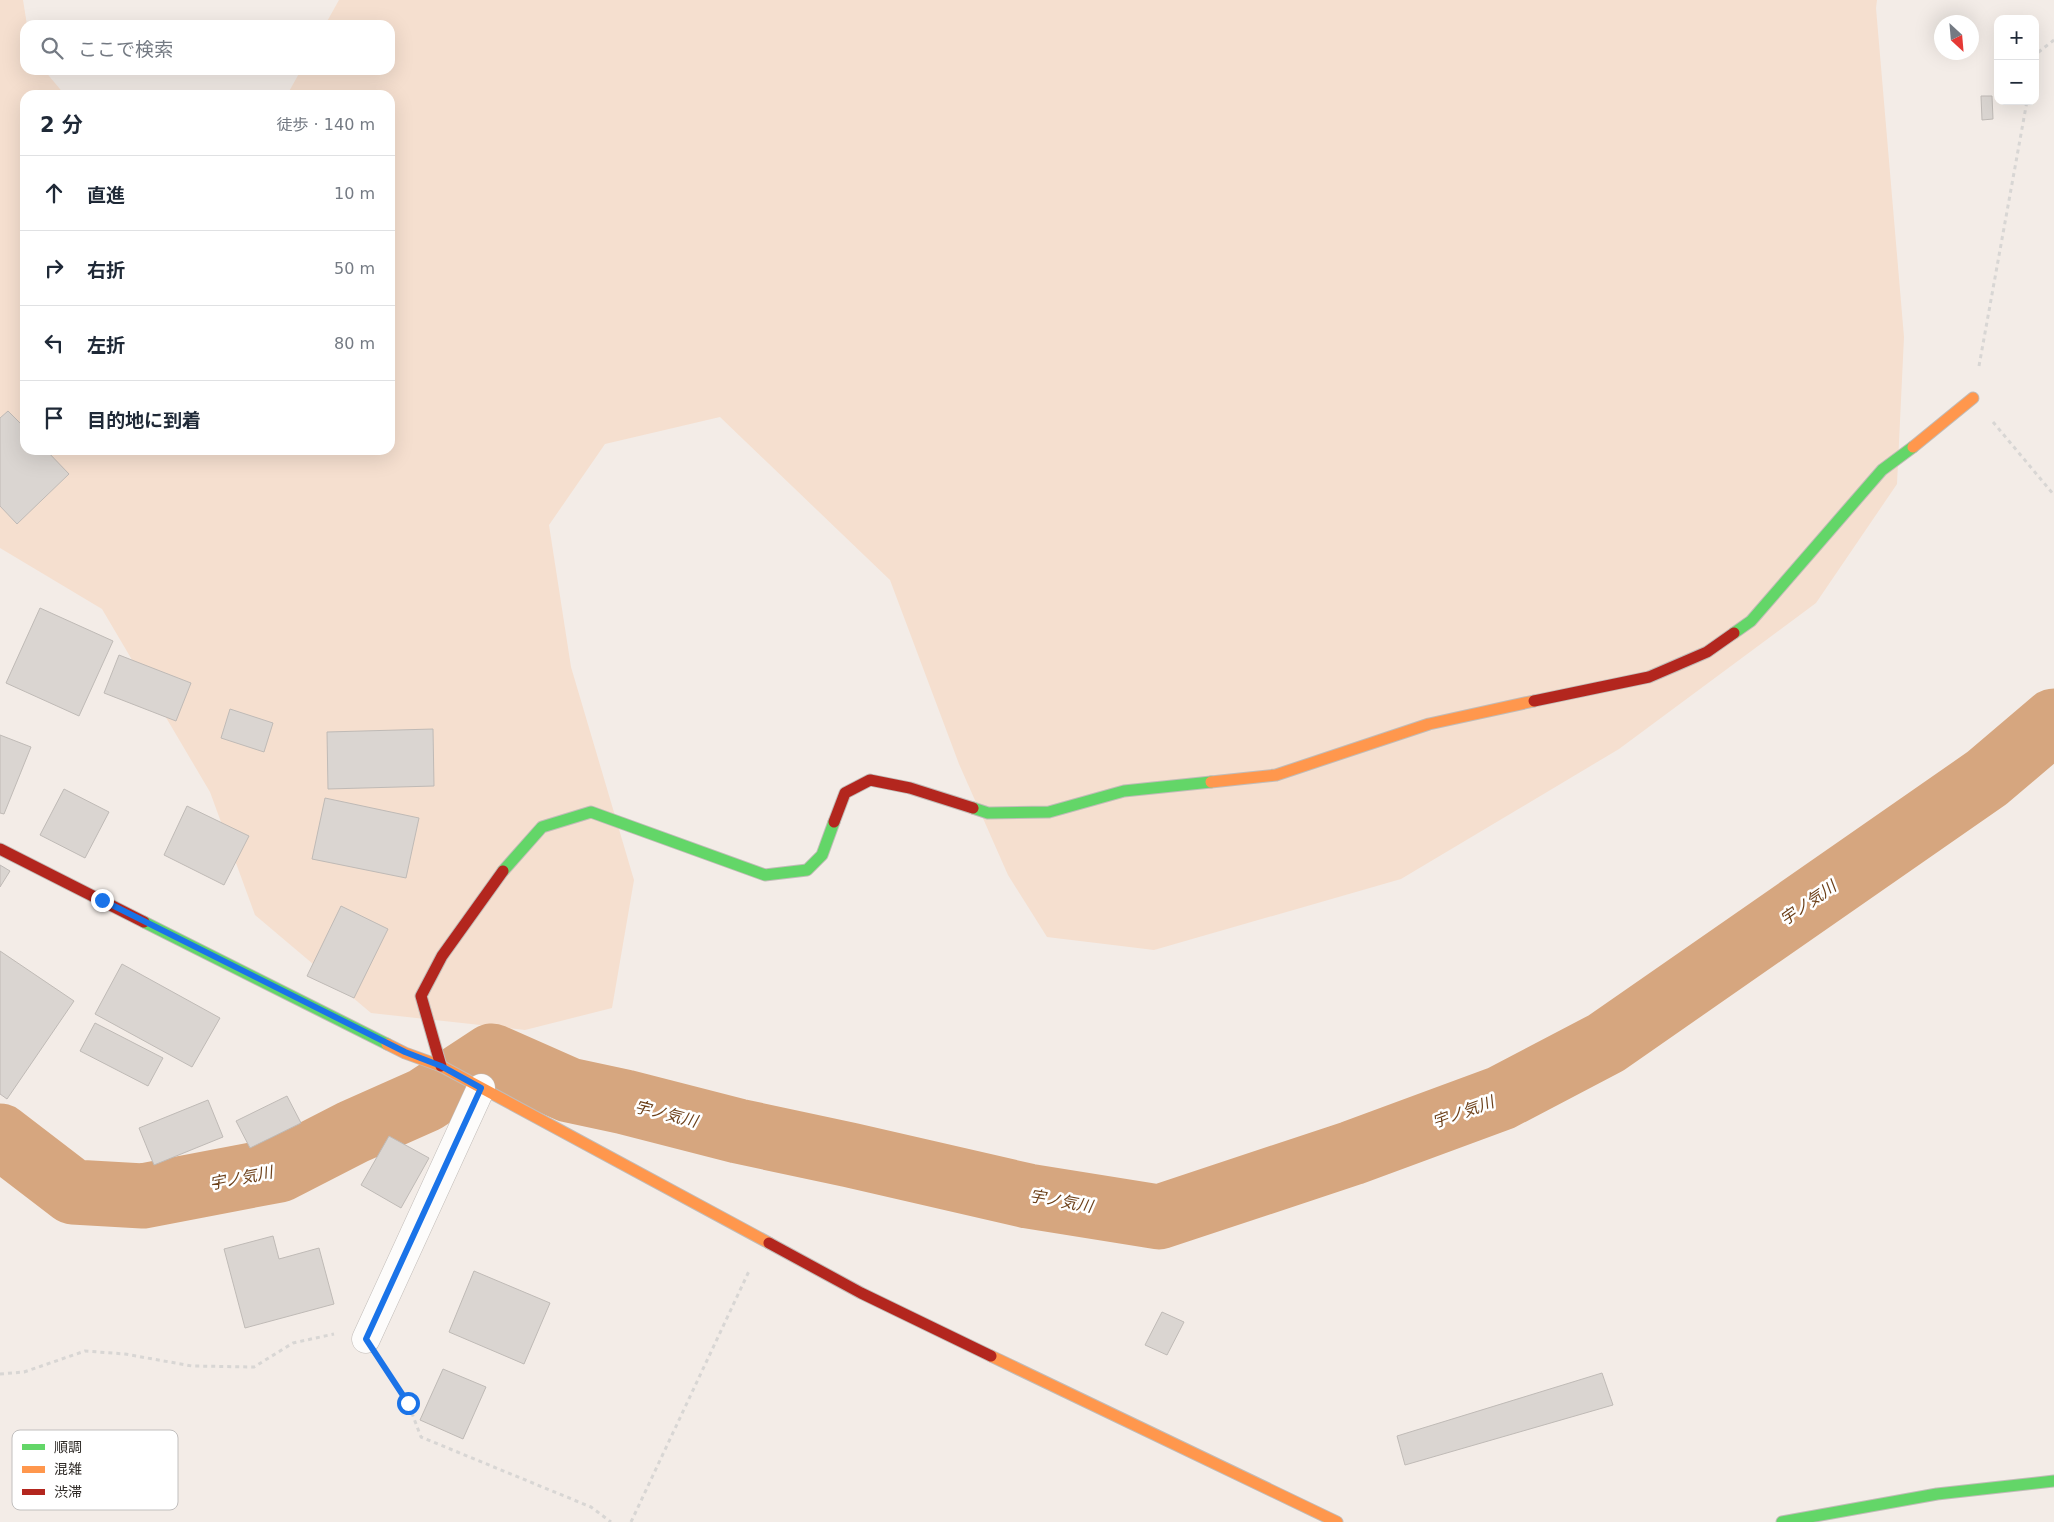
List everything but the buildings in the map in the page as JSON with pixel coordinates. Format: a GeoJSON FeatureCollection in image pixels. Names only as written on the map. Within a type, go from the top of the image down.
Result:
{"type":"FeatureCollection","features":[{"type":"Feature","properties":{"kind":"street"},"geometry":{"type":"LineString","coordinates":[[441,1066],[422,996],[442,956],[494,880],[542,827],[592,812],[766,875],[807,870],[822,855],[846,793],[870,780],[910,788],[988,813],[1049,812],[1124,791],[1276,774],[1429,724],[1649,677],[1707,652],[1751,621],[1882,470],[1905,454],[1973,398]]}},
{"type":"Feature","properties":{"kind":"street"},"geometry":{"type":"LineString","coordinates":[[0,849],[388,1044],[441,1066],[861,1293],[1337,1522]]}},
{"type":"Feature","properties":{"kind":"street"},"geometry":{"type":"LineString","coordinates":[[366,1339],[481,1088]]}},
{"type":"Feature","properties":{"kind":"street"},"geometry":{"type":"LineString","coordinates":[[1782,1522],[1937,1494],[2054,1481]]}},
{"type":"Feature","properties":{"kind":"path"},"geometry":{"type":"LineString","coordinates":[[2039,52],[2054,40]]}},
{"type":"Feature","properties":{"kind":"path"},"geometry":{"type":"LineString","coordinates":[[2027,105],[1973,398],[2054,495]]}},
{"type":"Feature","properties":{"kind":"path"},"geometry":{"type":"LineString","coordinates":[[631,1522],[764,1240]]}},
{"type":"Feature","properties":{"kind":"path"},"geometry":{"type":"LineString","coordinates":[[0,1374],[24,1372],[85,1352],[124,1354],[192,1366],[254,1367],[293,1342],[343,1332],[366,1339],[408,1403],[421,1437],[591,1506],[611,1522]]}},
{"type":"Feature","properties":{"kind":"shaded area"},"geometry":{"type":"Polygon","coordinates":[[[0,0],[23,0],[26,20],[20,20],[20,75],[48,75],[61,90],[20,90],[20,455],[395,455],[395,90],[290,90],[298,75],[395,75],[395,20],[328,20],[339,0],[1877,0],[1876,8],[1904,337],[1897,484],[1816,603],[1619,749],[1401,879],[1154,950],[1047,937],[1008,875],[959,764],[890,580],[720,417],[605,444],[549,525],[571,667],[634,880],[612,1008],[525,1030],[371,1013],[255,915],[210,792],[102,609],[0,548],[0,0]]]}},
{"type":"Feature","properties":{"kind":"waterway","name":"宇ノ気川"},"geometry":{"type":"LineString","coordinates":[[0,1136],[73,1192],[143,1196],[279,1170],[353,1132],[425,1100],[492,1056],[569,1090],[625,1102],[738,1131],[1028,1196],[1159,1217],[1352,1153],[1501,1098],[1606,1043],[1987,778],[2054,721]]}},
{"type":"Feature","properties":{"kind":"traffic: fast"},"geometry":{"type":"LineString","coordinates":[[1734,633],[1751,621],[1882,470],[1913,447]]}},
{"type":"Feature","properties":{"kind":"traffic: fast"},"geometry":{"type":"LineString","coordinates":[[973,808],[988,813],[1049,812],[1124,791],[1211,782]]}},
{"type":"Feature","properties":{"kind":"traffic: fast"},"geometry":{"type":"LineString","coordinates":[[503,871],[542,827],[591,812],[765,875],[807,870],[822,855],[834,822]]}},
{"type":"Feature","properties":{"kind":"traffic: fast"},"geometry":{"type":"LineString","coordinates":[[144,922],[387,1044]]}},
{"type":"Feature","properties":{"kind":"traffic: fast"},"geometry":{"type":"LineString","coordinates":[[1782,1522],[1937,1494],[2054,1481]]}},
{"type":"Feature","properties":{"kind":"traffic: slow"},"geometry":{"type":"LineString","coordinates":[[1913,447],[1973,398]]}},
{"type":"Feature","properties":{"kind":"traffic: slow"},"geometry":{"type":"LineString","coordinates":[[1211,782],[1276,775],[1429,724],[1534,701]]}},
{"type":"Feature","properties":{"kind":"traffic: slow"},"geometry":{"type":"LineString","coordinates":[[387,1044],[405,1053],[441,1066],[769,1243]]}},
{"type":"Feature","properties":{"kind":"traffic: slow"},"geometry":{"type":"LineString","coordinates":[[991,1356],[1337,1522]]}},
{"type":"Feature","properties":{"kind":"traffic: jam"},"geometry":{"type":"LineString","coordinates":[[1534,701],[1649,677],[1707,652],[1734,633]]}},
{"type":"Feature","properties":{"kind":"traffic: jam"},"geometry":{"type":"LineString","coordinates":[[834,822],[845,793],[870,780],[910,788],[973,808]]}},
{"type":"Feature","properties":{"kind":"traffic: jam"},"geometry":{"type":"LineString","coordinates":[[0,849],[144,922]]}},
{"type":"Feature","properties":{"kind":"traffic: jam"},"geometry":{"type":"LineString","coordinates":[[441,1066],[421,996],[442,956],[503,871]]}},
{"type":"Feature","properties":{"kind":"traffic: jam"},"geometry":{"type":"LineString","coordinates":[[769,1243],[861,1293],[991,1356]]}},
{"type":"Feature","properties":{"kind":"route"},"geometry":{"type":"LineString","coordinates":[[102,900],[258,980],[405,1052],[441,1066],[481,1088],[366,1339],[408,1403]]}}]}
